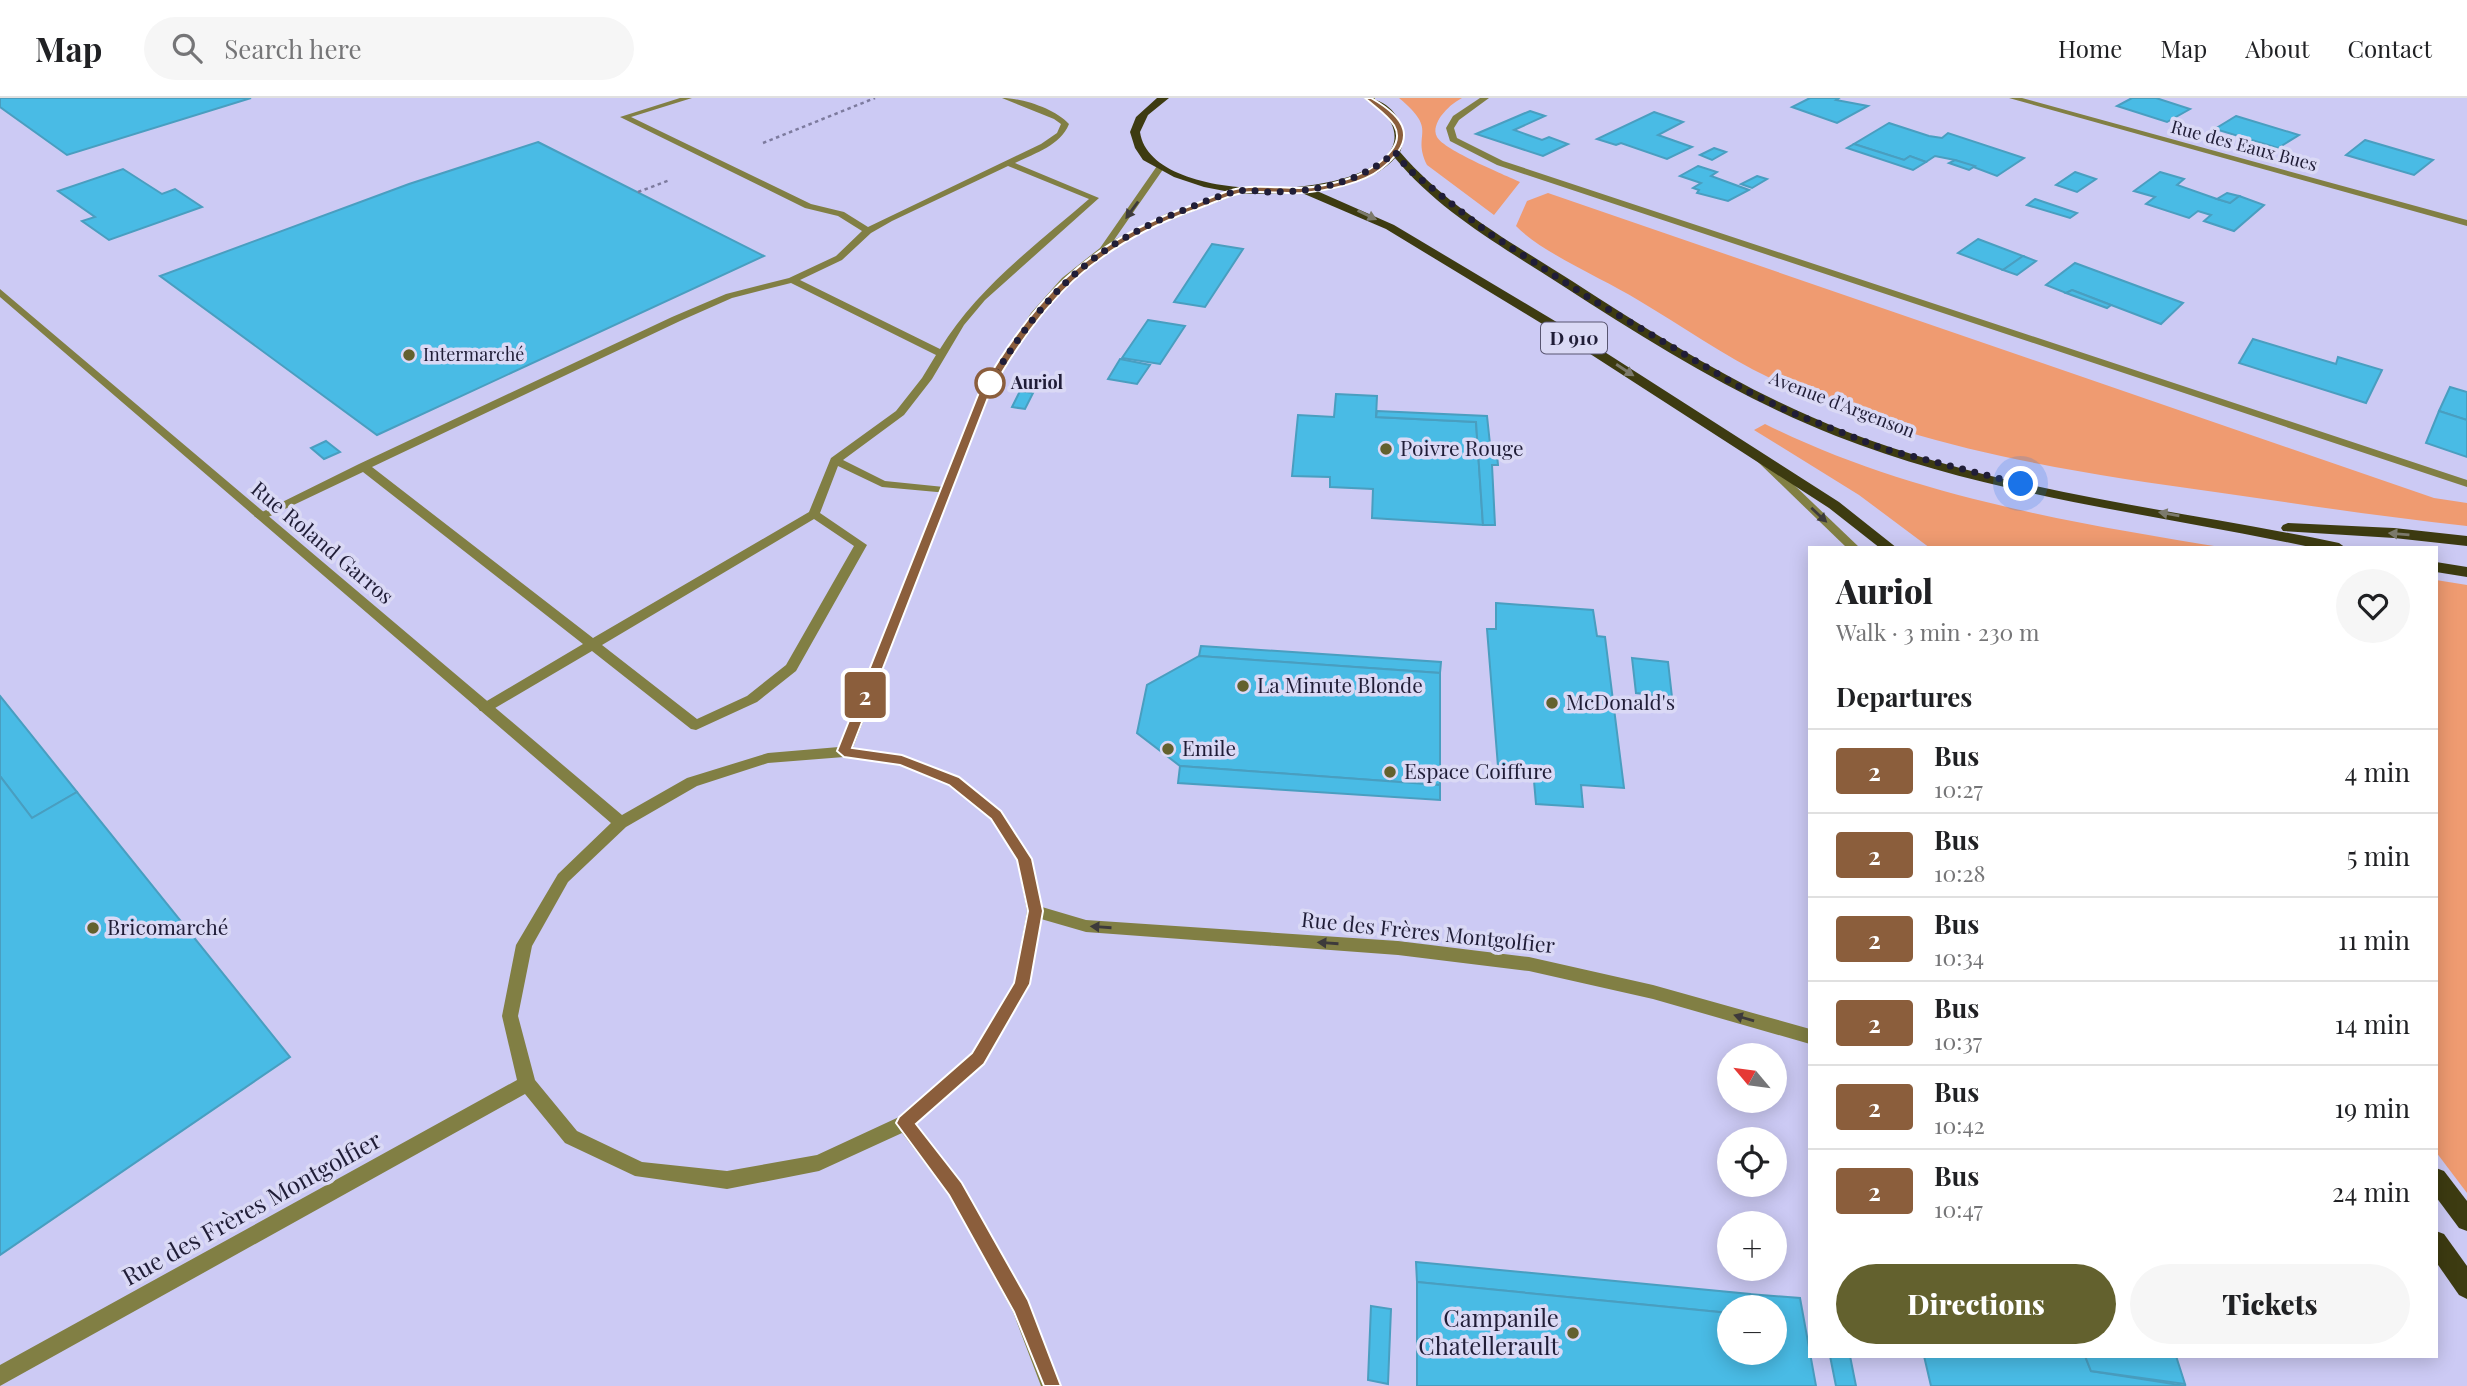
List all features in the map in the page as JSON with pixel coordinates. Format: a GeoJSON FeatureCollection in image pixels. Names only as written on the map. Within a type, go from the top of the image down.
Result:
{"type":"FeatureCollection","features":[{"type":"Feature","properties":{"kind":"main road"},"geometry":{"type":"LineString","coordinates":[[1164,98],[1142,108],[1135,125],[1135,140],[1143,155],[1160,168],[1195,182],[1241,191],[1303,190],[1344,182],[1376,169],[1395,152],[1401,138],[1399,124],[1388,111],[1370,98]]}},
{"type":"Feature","properties":{"kind":"main road","name":"Avenue d'Argenson"},"geometry":{"type":"LineString","coordinates":[[1395,152],[1408,169],[1487,232],[1650,334],[1745,390],[1790,412],[1884,449],[1952,468],[2084,498],[2330,546]]}},
{"type":"Feature","properties":{"kind":"main road","name":"D 910"},"geometry":{"type":"LineString","coordinates":[[1303,190],[1390,227],[1572,336],[1834,505],[1888,546]]}},
{"type":"Feature","properties":{"kind":"main road"},"geometry":{"type":"LineString","coordinates":[[2236,526],[2394,533],[2467,541]]}},
{"type":"Feature","properties":{"kind":"main road"},"geometry":{"type":"LineString","coordinates":[[2438,567],[2467,572]]}},
{"type":"Feature","properties":{"kind":"main road"},"geometry":{"type":"LineString","coordinates":[[2438,1182],[2467,1220]]}},
{"type":"Feature","properties":{"kind":"main road"},"geometry":{"type":"LineString","coordinates":[[2438,1244],[2467,1287]]}},
{"type":"Feature","properties":{"kind":"street"},"geometry":{"type":"LineString","coordinates":[[688,98],[624,117],[808,206],[841,214],[868,231]]}},
{"type":"Feature","properties":{"kind":"street"},"geometry":{"type":"LineString","coordinates":[[260,516],[676,319],[729,296],[792,280],[839,258],[868,231],[1008,163],[1061,134],[1065,124],[1057,117],[1006,98]]}},
{"type":"Feature","properties":{"kind":"street"},"geometry":{"type":"LineString","coordinates":[[1485,98],[1461,113],[1450,128],[1453,139],[1500,163],[2467,484]]}},
{"type":"Feature","properties":{"kind":"street","name":"Rue des Eaux Bues"},"geometry":{"type":"LineString","coordinates":[[2013,98],[2467,223]]}},
{"type":"Feature","properties":{"kind":"street"},"geometry":{"type":"LineString","coordinates":[[485,708],[814,514],[835,460],[900,413],[982,298],[1095,198],[1008,163]]}},
{"type":"Feature","properties":{"kind":"street"},"geometry":{"type":"LineString","coordinates":[[1101,251],[1160,168]]}},
{"type":"Feature","properties":{"kind":"street"},"geometry":{"type":"LineString","coordinates":[[844,751],[984,395],[1006,355],[1032,317],[1066,281],[1101,251],[1167,217],[1241,191]]}},
{"type":"Feature","properties":{"kind":"street"},"geometry":{"type":"LineString","coordinates":[[792,280],[941,354]]}},
{"type":"Feature","properties":{"kind":"street","name":"Rue Roland Garros"},"geometry":{"type":"LineString","coordinates":[[0,292],[621,823]]}},
{"type":"Feature","properties":{"kind":"street"},"geometry":{"type":"LineString","coordinates":[[1751,451],[1852,546]]}},
{"type":"Feature","properties":{"kind":"street"},"geometry":{"type":"LineString","coordinates":[[835,460],[882,484],[944,491]]}},
{"type":"Feature","properties":{"kind":"street"},"geometry":{"type":"LineString","coordinates":[[363,466],[696,725],[752,699],[791,668],[862,545],[814,514]]}},
{"type":"Feature","properties":{"kind":"street"},"geometry":{"type":"LineString","coordinates":[[844,751],[902,761],[954,781],[996,815],[1024,859],[1035,911],[1022,984],[978,1058],[905,1123],[819,1163],[727,1180],[641,1170],[571,1137],[527,1084],[510,1016],[524,945],[563,878],[621,823],[691,782],[768,758],[844,751]]}},
{"type":"Feature","properties":{"kind":"street","name":"Rue des Frères Montgolfier"},"geometry":{"type":"LineString","coordinates":[[1035,911],[1086,926],[1398,948],[1529,964],[1653,992],[1808,1036]]}},
{"type":"Feature","properties":{"kind":"street","name":"Rue des Frères Montgolfier"},"geometry":{"type":"LineString","coordinates":[[0,1376],[527,1084]]}},
{"type":"Feature","properties":{"kind":"street"},"geometry":{"type":"LineString","coordinates":[[905,1123],[955,1189],[1015,1295],[1051,1386]]}},
{"type":"Feature","properties":{"kind":"shaded area"},"geometry":{"type":"Polygon","coordinates":[[[1399,98],[1462,98],[1441,116],[1435,132],[1451,149],[1520,182],[1494,215],[1427,165],[1423,154],[1422,125],[1399,98]]]}},
{"type":"Feature","properties":{"kind":"shaded area"},"geometry":{"type":"Polygon","coordinates":[[[1548,193],[2434,498],[2467,503],[2467,526],[2158,484],[2044,465],[1932,439],[1877,422],[1770,378],[1541,246],[1516,226],[1527,201],[1548,193]]]}},
{"type":"Feature","properties":{"kind":"shaded area"},"geometry":{"type":"Polygon","coordinates":[[[1765,424],[1819,449],[1875,470],[1991,503],[2109,528],[2215,546],[1927,546],[1859,495],[1754,430],[1765,424]]]}},
{"type":"Feature","properties":{"kind":"shaded area"},"geometry":{"type":"Polygon","coordinates":[[[2438,580],[2467,585],[2467,1193],[2438,1155],[2438,580]]]}},
{"type":"Feature","properties":{"kind":"building"},"geometry":{"type":"Polygon","coordinates":[[[0,98],[251,98],[67,155],[0,107],[0,98]]]}},
{"type":"Feature","properties":{"kind":"building"},"geometry":{"type":"Polygon","coordinates":[[[1810,98],[1839,98],[1836,100],[1868,106],[1837,123],[1792,107],[1810,98]]]}},
{"type":"Feature","properties":{"kind":"building"},"geometry":{"type":"Polygon","coordinates":[[[2132,98],[2156,98],[2190,109],[2167,122],[2117,106],[2132,98]]]}},
{"type":"Feature","properties":{"kind":"building"},"geometry":{"type":"Polygon","coordinates":[[[1530,111],[1545,116],[1514,130],[1542,140],[1549,137],[1568,144],[1543,156],[1476,134],[1530,111]]]}},
{"type":"Feature","properties":{"kind":"building"},"geometry":{"type":"Polygon","coordinates":[[[1654,112],[1683,122],[1658,135],[1692,147],[1667,159],[1621,143],[1616,145],[1597,139],[1654,112]]]}},
{"type":"Feature","properties":{"kind":"building"},"geometry":{"type":"Polygon","coordinates":[[[2236,116],[2299,135],[2278,148],[2215,129],[2236,116]]]}},
{"type":"Feature","properties":{"kind":"building"},"geometry":{"type":"Polygon","coordinates":[[[1889,123],[1929,136],[1942,138],[1948,133],[2024,158],[1997,176],[1955,160],[1935,156],[1926,162],[1910,156],[1904,160],[1854,144],[1889,123]]]}},
{"type":"Feature","properties":{"kind":"building"},"geometry":{"type":"Polygon","coordinates":[[[2365,140],[2433,160],[2414,175],[2346,155],[2365,140]]]}},
{"type":"Feature","properties":{"kind":"building","name":"Intermarché"},"geometry":{"type":"Polygon","coordinates":[[[538,142],[764,256],[377,435],[160,276],[409,184],[538,142]]]}},
{"type":"Feature","properties":{"kind":"building"},"geometry":{"type":"Polygon","coordinates":[[[1854,144],[1904,160],[1910,156],[1926,162],[1913,170],[1847,148],[1854,144]]]}},
{"type":"Feature","properties":{"kind":"building"},"geometry":{"type":"Polygon","coordinates":[[[1714,148],[1726,152],[1712,160],[1700,155],[1714,148]]]}},
{"type":"Feature","properties":{"kind":"building"},"geometry":{"type":"Polygon","coordinates":[[[1955,160],[1975,166],[1969,170],[1949,163],[1955,160]]]}},
{"type":"Feature","properties":{"kind":"building"},"geometry":{"type":"Polygon","coordinates":[[[1698,166],[1717,172],[1711,176],[1749,190],[1728,201],[1697,193],[1699,190],[1693,188],[1701,183],[1680,176],[1698,166]]]}},
{"type":"Feature","properties":{"kind":"building"},"geometry":{"type":"Polygon","coordinates":[[[123,169],[162,194],[175,189],[202,207],[109,240],[82,221],[95,217],[58,191],[123,169]]]}},
{"type":"Feature","properties":{"kind":"building"},"geometry":{"type":"Polygon","coordinates":[[[2075,172],[2096,179],[2077,192],[2056,185],[2075,172]]]}},
{"type":"Feature","properties":{"kind":"building"},"geometry":{"type":"Polygon","coordinates":[[[2160,172],[2184,179],[2177,185],[2217,199],[2230,203],[2239,196],[2264,205],[2234,231],[2204,221],[2211,215],[2198,211],[2189,218],[2146,204],[2155,197],[2134,191],[2160,172]]]}},
{"type":"Feature","properties":{"kind":"building"},"geometry":{"type":"Polygon","coordinates":[[[1757,176],[1767,179],[1752,188],[1741,184],[1757,176]]]}},
{"type":"Feature","properties":{"kind":"building"},"geometry":{"type":"Polygon","coordinates":[[[2227,193],[2239,196],[2230,203],[2217,199],[2227,193]]]}},
{"type":"Feature","properties":{"kind":"building"},"geometry":{"type":"Polygon","coordinates":[[[2035,199],[2077,213],[2070,218],[2027,205],[2035,199]]]}},
{"type":"Feature","properties":{"kind":"building"},"geometry":{"type":"Polygon","coordinates":[[[1978,239],[2023,256],[2003,270],[1958,253],[1978,239]]]}},
{"type":"Feature","properties":{"kind":"building"},"geometry":{"type":"Polygon","coordinates":[[[1212,244],[1243,249],[1205,307],[1174,302],[1212,244]]]}},
{"type":"Feature","properties":{"kind":"building"},"geometry":{"type":"Polygon","coordinates":[[[2023,256],[2036,261],[2017,275],[2003,270],[2023,256]]]}},
{"type":"Feature","properties":{"kind":"building"},"geometry":{"type":"Polygon","coordinates":[[[2075,263],[2183,303],[2161,324],[2072,290],[2066,293],[2046,285],[2075,263]]]}},
{"type":"Feature","properties":{"kind":"building"},"geometry":{"type":"Polygon","coordinates":[[[2072,290],[2111,305],[2107,308],[2066,293],[2072,290]]]}},
{"type":"Feature","properties":{"kind":"building"},"geometry":{"type":"Polygon","coordinates":[[[1148,320],[1185,326],[1160,364],[1122,358],[1148,320]]]}},
{"type":"Feature","properties":{"kind":"building"},"geometry":{"type":"Polygon","coordinates":[[[2253,339],[2336,364],[2338,357],[2382,370],[2366,403],[2239,363],[2253,339]]]}},
{"type":"Feature","properties":{"kind":"building"},"geometry":{"type":"Polygon","coordinates":[[[1120,359],[1150,365],[1137,384],[1108,379],[1120,359]]]}},
{"type":"Feature","properties":{"kind":"building"},"geometry":{"type":"Polygon","coordinates":[[[2450,387],[2467,392],[2467,420],[2439,411],[2450,387]]]}},
{"type":"Feature","properties":{"kind":"building"},"geometry":{"type":"Polygon","coordinates":[[[1020,391],[1033,393],[1025,409],[1012,407],[1020,391]]]}},
{"type":"Feature","properties":{"kind":"building","name":"Poivre Rouge"},"geometry":{"type":"Polygon","coordinates":[[[1336,394],[1377,396],[1376,417],[1476,422],[1483,525],[1372,518],[1373,489],[1330,487],[1330,477],[1292,476],[1298,415],[1334,417],[1336,394]]]}},
{"type":"Feature","properties":{"kind":"building"},"geometry":{"type":"Polygon","coordinates":[[[1377,411],[1487,416],[1490,444],[1496,445],[1498,465],[1492,465],[1495,525],[1483,525],[1476,422],[1376,417],[1377,411]]]}},
{"type":"Feature","properties":{"kind":"building"},"geometry":{"type":"Polygon","coordinates":[[[2439,411],[2467,420],[2467,457],[2426,443],[2439,411]]]}},
{"type":"Feature","properties":{"kind":"building"},"geometry":{"type":"Polygon","coordinates":[[[326,441],[340,452],[324,459],[311,448],[326,441]]]}},
{"type":"Feature","properties":{"kind":"building"},"geometry":{"type":"Polygon","coordinates":[[[1496,603],[1593,610],[1597,636],[1605,637],[1624,788],[1581,785],[1583,807],[1536,804],[1534,781],[1499,779],[1487,629],[1496,629],[1496,603]]]}},
{"type":"Feature","properties":{"kind":"building"},"geometry":{"type":"Polygon","coordinates":[[[1201,646],[1441,662],[1440,673],[1199,656],[1201,646]]]}},
{"type":"Feature","properties":{"kind":"building"},"geometry":{"type":"Polygon","coordinates":[[[1199,656],[1440,673],[1440,785],[1180,766],[1137,733],[1147,685],[1199,656]]]}},
{"type":"Feature","properties":{"kind":"building"},"geometry":{"type":"Polygon","coordinates":[[[1632,658],[1668,662],[1672,697],[1636,693],[1632,658]]]}},
{"type":"Feature","properties":{"kind":"building"},"geometry":{"type":"Polygon","coordinates":[[[0,696],[77,792],[32,818],[0,776],[0,696]]]}},
{"type":"Feature","properties":{"kind":"building"},"geometry":{"type":"Polygon","coordinates":[[[1180,766],[1440,785],[1440,800],[1178,783],[1180,766]]]}},
{"type":"Feature","properties":{"kind":"building","name":"Bricomarché"},"geometry":{"type":"Polygon","coordinates":[[[0,776],[32,818],[77,792],[290,1057],[0,1255],[0,776]]]}},
{"type":"Feature","properties":{"kind":"building"},"geometry":{"type":"Polygon","coordinates":[[[1416,1262],[1750,1295],[1717,1295],[1717,1312],[1417,1282],[1416,1262]]]}},
{"type":"Feature","properties":{"kind":"building","name":"Campanile Chatellerault"},"geometry":{"type":"Polygon","coordinates":[[[1417,1282],[1717,1312],[1717,1365],[1787,1365],[1787,1297],[1800,1298],[1808,1342],[1808,1358],[1811,1358],[1816,1386],[1417,1386],[1417,1282]]]}},
{"type":"Feature","properties":{"kind":"building"},"geometry":{"type":"Polygon","coordinates":[[[1371,1306],[1391,1309],[1388,1384],[1368,1380],[1371,1306]]]}},
{"type":"Feature","properties":{"kind":"building"},"geometry":{"type":"Polygon","coordinates":[[[1830,1358],[1850,1358],[1856,1386],[1836,1386],[1830,1358]]]}},
{"type":"Feature","properties":{"kind":"building"},"geometry":{"type":"Polygon","coordinates":[[[1924,1358],[2086,1358],[2091,1371],[2186,1386],[1931,1386],[1924,1358]]]}},
{"type":"Feature","properties":{"kind":"building"},"geometry":{"type":"Polygon","coordinates":[[[2086,1358],[2177,1358],[2185,1384],[2091,1371],[2086,1358]]]}},
{"type":"Feature","properties":{"kind":"bus line","name":"2"},"geometry":{"type":"LineString","coordinates":[[1051,1386],[1021,1307],[955,1189],[905,1123],[978,1058],[1022,984],[1035,911],[1024,859],[996,815],[954,781],[902,761],[844,751],[984,395],[1006,355],[1032,317],[1066,281],[1101,251],[1167,217],[1241,191],[1303,190],[1344,182],[1376,169],[1395,152],[1401,138],[1399,124],[1388,111],[1369,98]]}},
{"type":"Feature","properties":{"kind":"place","name":"Intermarché"},"geometry":{"type":"Point","coordinates":[409,355]}},
{"type":"Feature","properties":{"kind":"place","name":"Auriol"},"geometry":{"type":"Point","coordinates":[990,383]}},
{"type":"Feature","properties":{"kind":"place","name":"Poivre Rouge"},"geometry":{"type":"Point","coordinates":[1386,449]}},
{"type":"Feature","properties":{"kind":"place","name":"La Minute Blonde"},"geometry":{"type":"Point","coordinates":[1243,686]}},
{"type":"Feature","properties":{"kind":"place","name":"McDonald's"},"geometry":{"type":"Point","coordinates":[1552,703]}},
{"type":"Feature","properties":{"kind":"place","name":"Emile"},"geometry":{"type":"Point","coordinates":[1168,749]}},
{"type":"Feature","properties":{"kind":"place","name":"Espace Coiffure"},"geometry":{"type":"Point","coordinates":[1390,772]}},
{"type":"Feature","properties":{"kind":"place","name":"Bricomarché"},"geometry":{"type":"Point","coordinates":[93,928]}},
{"type":"Feature","properties":{"kind":"place","name":"Campanile Chatellerault"},"geometry":{"type":"Point","coordinates":[1573,1333]}},
{"type":"Feature","properties":{"kind":"route"},"geometry":{"type":"LineString","coordinates":[[990,383],[1032,317],[1066,281],[1101,251],[1167,217],[1210,200],[1241,191],[1303,190],[1344,182],[1376,169],[1395,152],[1408,169],[1487,232],[1591,299],[1745,390],[1830,429],[1884,449],[2021,484]]}}]}
